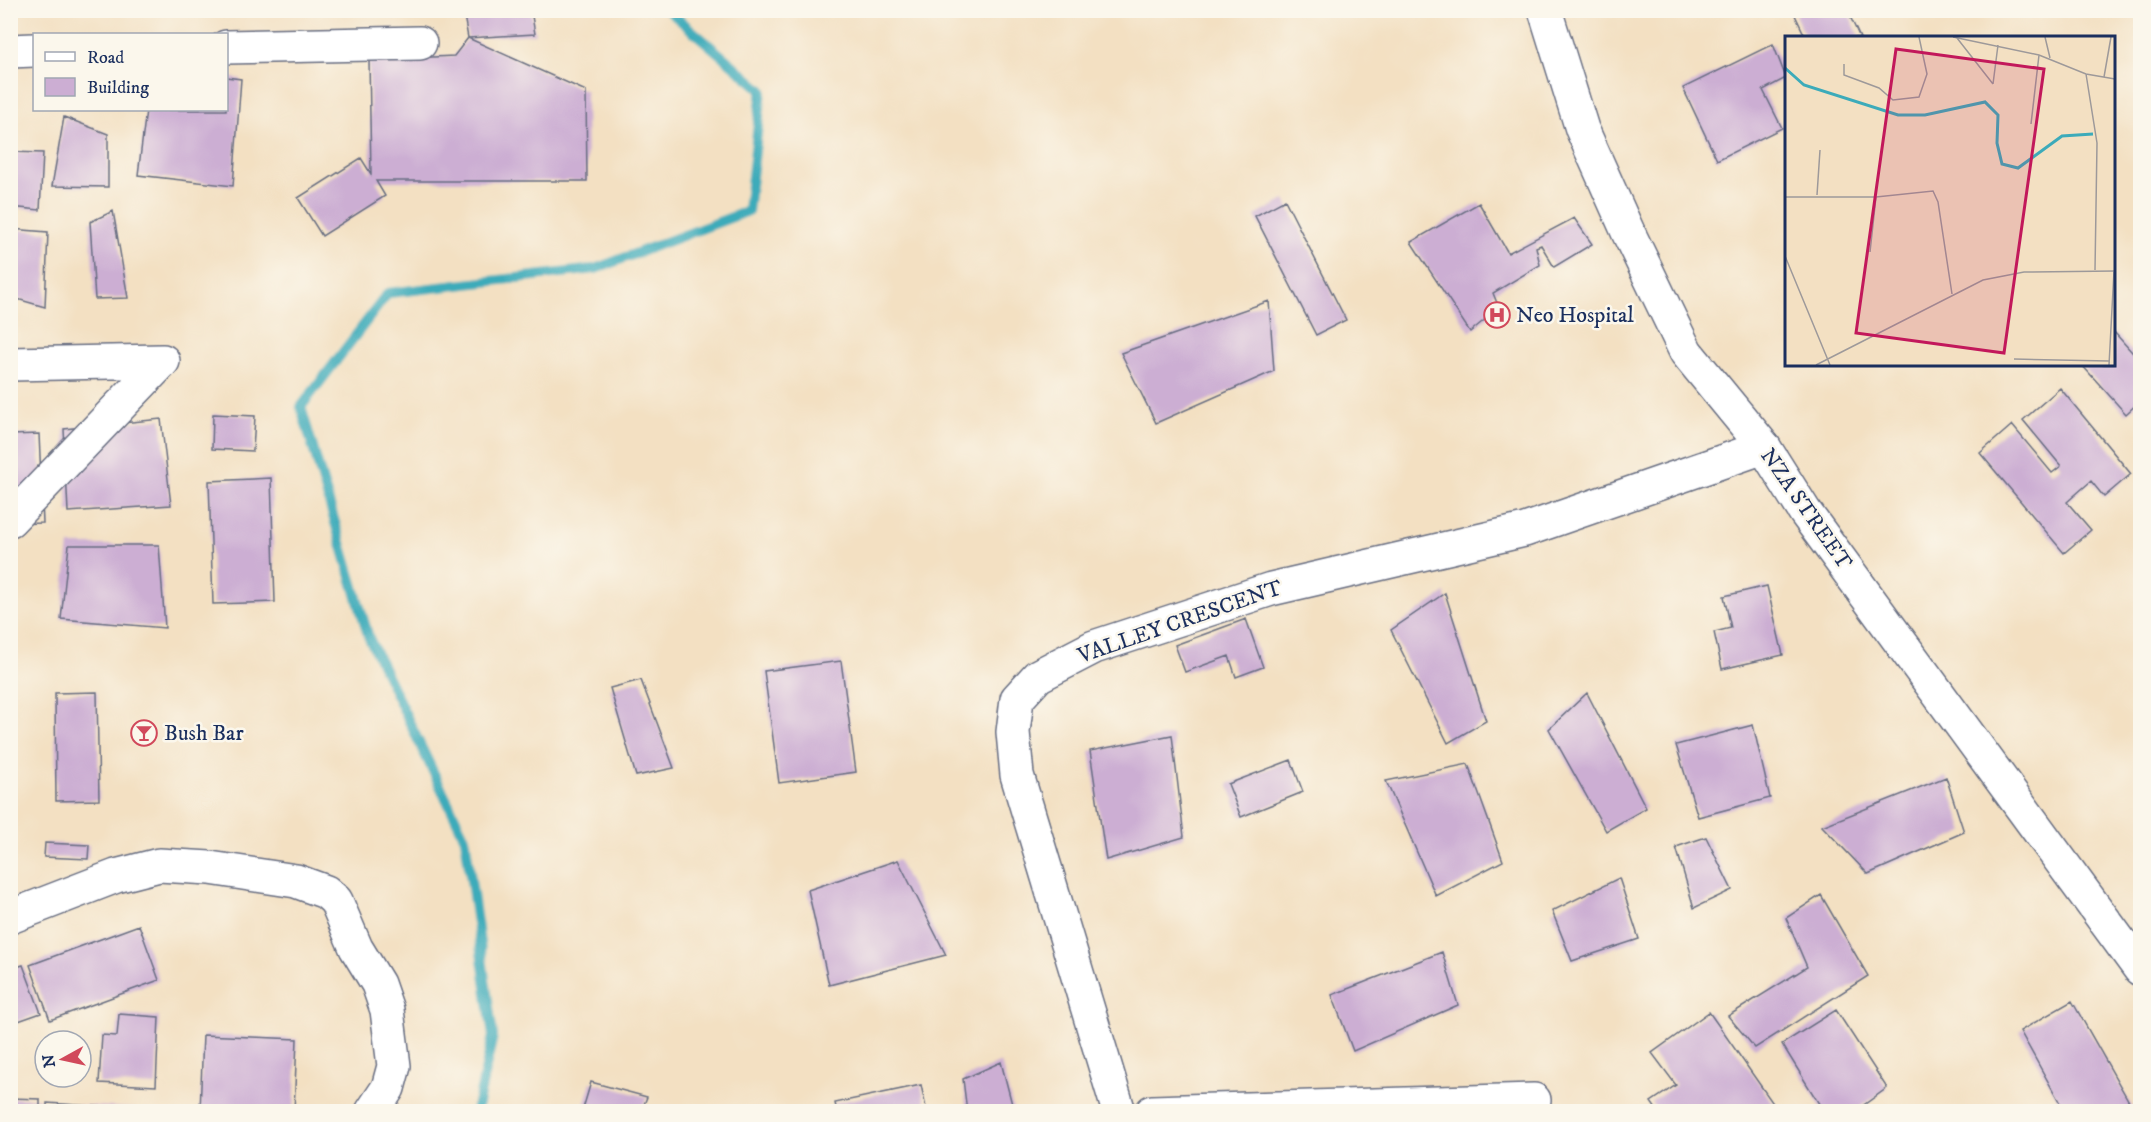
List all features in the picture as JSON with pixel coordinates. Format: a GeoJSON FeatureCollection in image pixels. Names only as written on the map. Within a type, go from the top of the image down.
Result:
{"type":"FeatureCollection","features":[{"type":"Feature","properties":{"kind":"street","name":"NZA STREET"},"geometry":{"type":"LineString","coordinates":[[1545,10],[1582,129],[1628,232],[1686,352],[1764,447],[1805,512],[2140,969]]}},
{"type":"Feature","properties":{"kind":"street"},"geometry":{"type":"LineString","coordinates":[[228,47],[420,43]]}},
{"type":"Feature","properties":{"kind":"street"},"geometry":{"type":"LineString","coordinates":[[10,51],[33,50]]}},
{"type":"Feature","properties":{"kind":"street"},"geometry":{"type":"LineString","coordinates":[[10,364],[163,361],[10,519]]}},
{"type":"Feature","properties":{"kind":"street","name":"VALLEY CRESCENT"},"geometry":{"type":"LineString","coordinates":[[1119,1112],[1017,775],[1013,732],[1017,699],[1038,676],[1094,646],[1271,589],[1525,530],[1764,447]]}},
{"type":"Feature","properties":{"kind":"street"},"geometry":{"type":"LineString","coordinates":[[10,917],[116,876],[159,865],[210,868],[296,881],[326,892],[336,901],[356,948],[378,984],[387,1010],[394,1066],[388,1088],[372,1112]]}},
{"type":"Feature","properties":{"kind":"street"},"geometry":{"type":"LineString","coordinates":[[1152,1112],[1534,1100]]}},
{"type":"Feature","properties":{"kind":"building"},"geometry":{"type":"Polygon","coordinates":[[[463,10],[531,10],[535,34],[468,38],[463,10]]]}},
{"type":"Feature","properties":{"kind":"building"},"geometry":{"type":"Polygon","coordinates":[[[1804,10],[1847,10],[1859,36],[1805,36],[1795,15],[1804,10]]]}},
{"type":"Feature","properties":{"kind":"building"},"geometry":{"type":"Polygon","coordinates":[[[468,38],[586,91],[587,181],[376,181],[385,196],[322,236],[298,198],[361,158],[371,174],[369,60],[454,56],[468,38]]]}},
{"type":"Feature","properties":{"kind":"building"},"geometry":{"type":"Polygon","coordinates":[[[1773,44],[1785,79],[1763,90],[1782,128],[1717,160],[1683,88],[1773,44]]]}},
{"type":"Feature","properties":{"kind":"building"},"geometry":{"type":"Polygon","coordinates":[[[228,77],[241,79],[233,186],[138,175],[146,111],[228,111],[228,77]]]}},
{"type":"Feature","properties":{"kind":"building"},"geometry":{"type":"Polygon","coordinates":[[[64,117],[108,134],[108,187],[52,186],[64,117]]]}},
{"type":"Feature","properties":{"kind":"building"},"geometry":{"type":"Polygon","coordinates":[[[10,152],[43,153],[40,210],[10,207],[10,152]]]}},
{"type":"Feature","properties":{"kind":"building"},"geometry":{"type":"Polygon","coordinates":[[[1285,200],[1346,320],[1316,335],[1255,216],[1285,200]]]}},
{"type":"Feature","properties":{"kind":"building"},"geometry":{"type":"Polygon","coordinates":[[[1479,203],[1508,253],[1574,218],[1592,244],[1554,267],[1541,245],[1536,247],[1540,265],[1493,293],[1499,308],[1470,332],[1411,242],[1479,203]]]}},
{"type":"Feature","properties":{"kind":"building"},"geometry":{"type":"Polygon","coordinates":[[[113,211],[128,298],[95,299],[90,222],[113,211]]]}},
{"type":"Feature","properties":{"kind":"building"},"geometry":{"type":"Polygon","coordinates":[[[10,229],[48,232],[45,307],[10,297],[10,229]]]}},
{"type":"Feature","properties":{"kind":"building"},"geometry":{"type":"Polygon","coordinates":[[[1269,301],[1274,371],[1156,423],[1121,353],[1269,301]]]}},
{"type":"Feature","properties":{"kind":"building"},"geometry":{"type":"Polygon","coordinates":[[[2115,333],[2140,361],[2140,401],[2126,414],[2083,366],[2115,366],[2115,333]]]}},
{"type":"Feature","properties":{"kind":"building"},"geometry":{"type":"Polygon","coordinates":[[[2060,388],[2131,474],[2104,497],[2091,481],[2067,502],[2091,530],[2064,553],[1980,453],[2012,425],[2052,473],[2061,466],[2023,420],[2060,388]]]}},
{"type":"Feature","properties":{"kind":"building"},"geometry":{"type":"Polygon","coordinates":[[[213,414],[255,416],[253,451],[212,449],[213,414]]]}},
{"type":"Feature","properties":{"kind":"building"},"geometry":{"type":"Polygon","coordinates":[[[161,419],[171,505],[68,512],[64,429],[161,419]]]}},
{"type":"Feature","properties":{"kind":"building"},"geometry":{"type":"Polygon","coordinates":[[[39,434],[43,523],[10,524],[10,435],[39,434]]]}},
{"type":"Feature","properties":{"kind":"building"},"geometry":{"type":"Polygon","coordinates":[[[271,478],[275,602],[213,604],[209,481],[271,478]]]}},
{"type":"Feature","properties":{"kind":"building"},"geometry":{"type":"Polygon","coordinates":[[[69,545],[159,545],[165,628],[61,619],[69,545]]]}},
{"type":"Feature","properties":{"kind":"building"},"geometry":{"type":"Polygon","coordinates":[[[1767,586],[1783,655],[1722,669],[1714,632],[1731,628],[1724,596],[1767,586]]]}},
{"type":"Feature","properties":{"kind":"building"},"geometry":{"type":"Polygon","coordinates":[[[1445,593],[1486,721],[1448,743],[1391,630],[1445,593]]]}},
{"type":"Feature","properties":{"kind":"building"},"geometry":{"type":"Polygon","coordinates":[[[1246,619],[1263,667],[1236,677],[1229,656],[1185,672],[1175,645],[1246,619]]]}},
{"type":"Feature","properties":{"kind":"building"},"geometry":{"type":"Polygon","coordinates":[[[841,661],[856,772],[779,783],[764,671],[841,661]]]}},
{"type":"Feature","properties":{"kind":"building"},"geometry":{"type":"Polygon","coordinates":[[[641,680],[674,768],[636,776],[610,688],[641,680]]]}},
{"type":"Feature","properties":{"kind":"building"},"geometry":{"type":"Polygon","coordinates":[[[97,692],[99,800],[56,801],[55,693],[97,692]]]}},
{"type":"Feature","properties":{"kind":"building"},"geometry":{"type":"Polygon","coordinates":[[[1587,693],[1646,808],[1606,831],[1549,729],[1587,693]]]}},
{"type":"Feature","properties":{"kind":"building"},"geometry":{"type":"Polygon","coordinates":[[[1753,725],[1770,798],[1698,817],[1676,745],[1753,725]]]}},
{"type":"Feature","properties":{"kind":"building"},"geometry":{"type":"Polygon","coordinates":[[[1172,735],[1184,837],[1106,860],[1090,751],[1172,735]]]}},
{"type":"Feature","properties":{"kind":"building"},"geometry":{"type":"Polygon","coordinates":[[[1291,760],[1303,792],[1241,817],[1228,784],[1291,760]]]}},
{"type":"Feature","properties":{"kind":"building"},"geometry":{"type":"Polygon","coordinates":[[[1468,764],[1503,861],[1436,896],[1386,781],[1468,764]]]}},
{"type":"Feature","properties":{"kind":"building"},"geometry":{"type":"Polygon","coordinates":[[[1946,777],[1964,832],[1868,874],[1822,826],[1946,777]]]}},
{"type":"Feature","properties":{"kind":"building"},"geometry":{"type":"Polygon","coordinates":[[[1706,837],[1732,890],[1694,908],[1676,847],[1706,837]]]}},
{"type":"Feature","properties":{"kind":"building"},"geometry":{"type":"Polygon","coordinates":[[[45,843],[89,845],[88,859],[44,857],[45,843]]]}},
{"type":"Feature","properties":{"kind":"building"},"geometry":{"type":"Polygon","coordinates":[[[898,860],[946,955],[829,985],[808,890],[898,860]]]}},
{"type":"Feature","properties":{"kind":"building"},"geometry":{"type":"Polygon","coordinates":[[[1619,878],[1639,939],[1572,961],[1552,911],[1619,878]]]}},
{"type":"Feature","properties":{"kind":"building"},"geometry":{"type":"Polygon","coordinates":[[[1821,895],[1868,976],[1755,1048],[1728,1016],[1807,967],[1786,918],[1821,895]]]}},
{"type":"Feature","properties":{"kind":"building"},"geometry":{"type":"Polygon","coordinates":[[[139,925],[159,980],[50,1020],[30,965],[139,925]]]}},
{"type":"Feature","properties":{"kind":"building"},"geometry":{"type":"Polygon","coordinates":[[[1442,952],[1458,1005],[1353,1051],[1332,995],[1442,952]]]}},
{"type":"Feature","properties":{"kind":"building"},"geometry":{"type":"Polygon","coordinates":[[[23,965],[41,1013],[10,1024],[10,969],[23,965]]]}},
{"type":"Feature","properties":{"kind":"building"},"geometry":{"type":"Polygon","coordinates":[[[2072,1001],[2132,1107],[2124,1112],[2065,1112],[2020,1031],[2072,1001]]]}},
{"type":"Feature","properties":{"kind":"building"},"geometry":{"type":"Polygon","coordinates":[[[1836,1010],[1887,1088],[1854,1112],[1824,1112],[1782,1044],[1836,1010]]]}},
{"type":"Feature","properties":{"kind":"building"},"geometry":{"type":"Polygon","coordinates":[[[1709,1012],[1777,1109],[1773,1112],[1658,1112],[1651,1102],[1676,1085],[1652,1053],[1709,1012]]]}},
{"type":"Feature","properties":{"kind":"building"},"geometry":{"type":"Polygon","coordinates":[[[119,1014],[159,1017],[156,1086],[99,1083],[102,1035],[117,1036],[119,1014]]]}},
{"type":"Feature","properties":{"kind":"building"},"geometry":{"type":"Polygon","coordinates":[[[203,1035],[297,1039],[294,1112],[200,1112],[203,1035]]]}},
{"type":"Feature","properties":{"kind":"building"},"geometry":{"type":"Polygon","coordinates":[[[1001,1062],[1014,1112],[967,1112],[963,1079],[1001,1062]]]}},
{"type":"Feature","properties":{"kind":"building"},"geometry":{"type":"Polygon","coordinates":[[[591,1082],[647,1097],[641,1112],[582,1112],[591,1082]]]}},
{"type":"Feature","properties":{"kind":"building"},"geometry":{"type":"Polygon","coordinates":[[[921,1085],[927,1112],[837,1112],[835,1103],[921,1085]]]}},
{"type":"Feature","properties":{"kind":"building"},"geometry":{"type":"Polygon","coordinates":[[[10,1098],[40,1099],[40,1112],[10,1112],[10,1098]]]}},
{"type":"Feature","properties":{"kind":"building"},"geometry":{"type":"Polygon","coordinates":[[[47,1103],[151,1110],[151,1112],[47,1112],[47,1103]]]}},
{"type":"Feature","properties":{"kind":"waterway"},"geometry":{"type":"LineString","coordinates":[[476,1112],[493,1036],[465,838],[369,638],[301,407],[388,293],[595,269],[748,211],[762,90],[668,10]]}},
{"type":"Feature","properties":{"kind":"place","name":"Neo Hospital"},"geometry":{"type":"Point","coordinates":[1497,315]}},
{"type":"Feature","properties":{"kind":"place","name":"Bush Bar"},"geometry":{"type":"Point","coordinates":[144,733]}}]}
